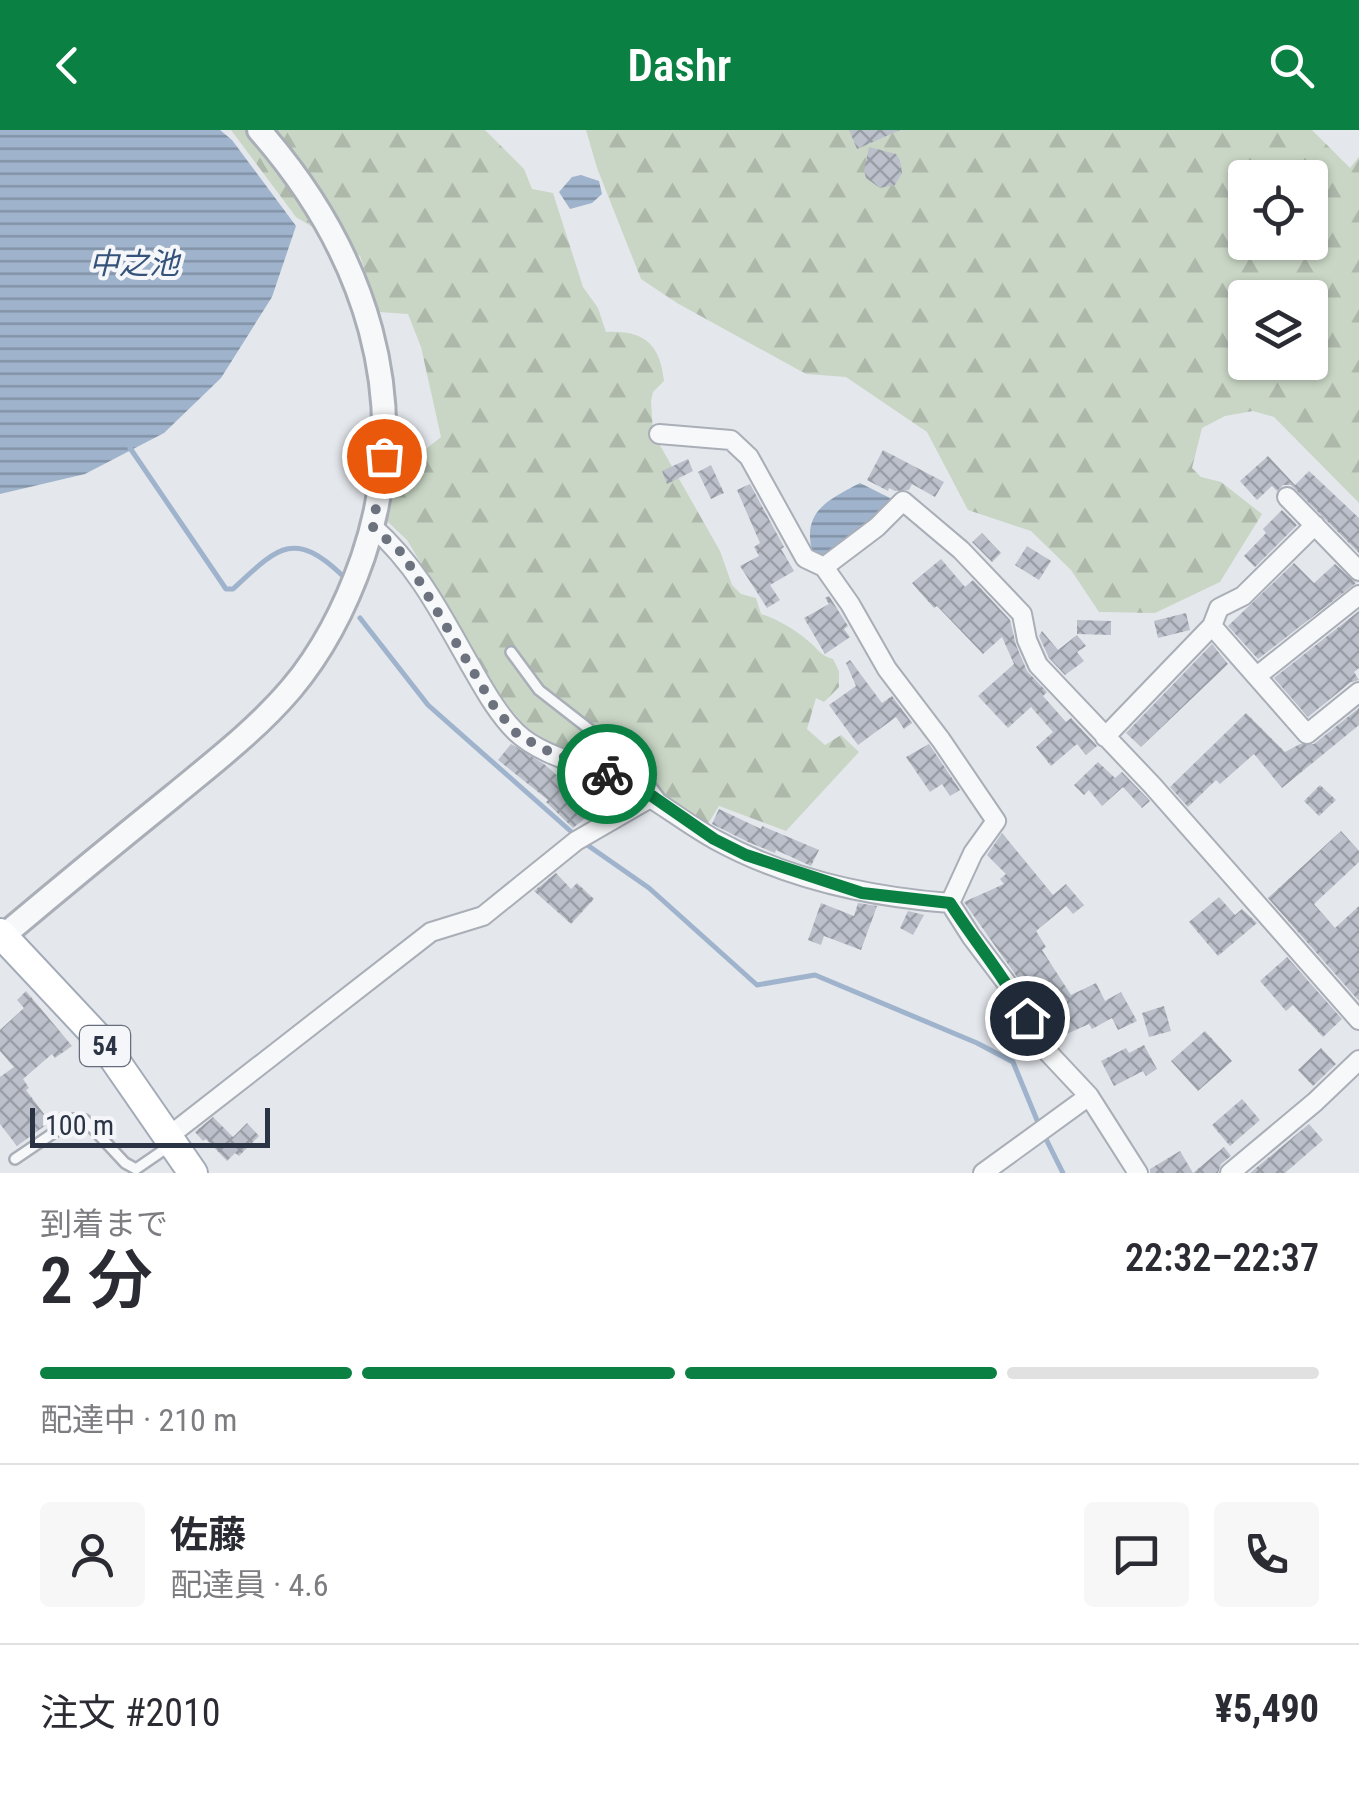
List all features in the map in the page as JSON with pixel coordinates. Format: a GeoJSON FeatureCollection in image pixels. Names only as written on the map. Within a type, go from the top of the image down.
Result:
{"type":"FeatureCollection","features":[{"type":"Feature","properties":{"kind":"main road","name":"54"},"geometry":{"type":"LineString","coordinates":[[1,934],[104,1044],[193,1173]]}},
{"type":"Feature","properties":{"kind":"street"},"geometry":{"type":"LineString","coordinates":[[1,934],[254,729],[292,688],[342,614],[373,527],[385,435],[378,353],[368,316],[356,282],[310,195],[259,130]]}},
{"type":"Feature","properties":{"kind":"street"},"geometry":{"type":"LineString","coordinates":[[659,434],[732,440],[748,458],[805,558],[824,568],[887,668],[996,821],[973,853],[950,903]]}},
{"type":"Feature","properties":{"kind":"street"},"geometry":{"type":"LineString","coordinates":[[1287,497],[1359,571]]}},
{"type":"Feature","properties":{"kind":"street"},"geometry":{"type":"LineString","coordinates":[[824,568],[878,528],[903,502],[961,550],[1022,614],[1027,640],[1038,665],[1152,785],[1359,1020]]}},
{"type":"Feature","properties":{"kind":"street"},"geometry":{"type":"LineString","coordinates":[[1104,737],[1212,626],[1220,608],[1243,596],[1315,525]]}},
{"type":"Feature","properties":{"kind":"street"},"geometry":{"type":"LineString","coordinates":[[373,527],[403,554],[495,708],[518,735],[658,800],[714,839],[746,855],[862,893],[950,903]]}},
{"type":"Feature","properties":{"kind":"street"},"geometry":{"type":"LineString","coordinates":[[1257,676],[1359,595]]}},
{"type":"Feature","properties":{"kind":"street"},"geometry":{"type":"LineString","coordinates":[[1212,626],[1306,734],[1359,692]]}},
{"type":"Feature","properties":{"kind":"street"},"geometry":{"type":"LineString","coordinates":[[172,1139],[430,932],[483,916],[579,839],[658,800]]}},
{"type":"Feature","properties":{"kind":"street"},"geometry":{"type":"LineString","coordinates":[[950,903],[1011,989],[1043,1047],[1088,1096],[1138,1173]]}},
{"type":"Feature","properties":{"kind":"street"},"geometry":{"type":"LineString","coordinates":[[1230,1173],[1359,1060]]}},
{"type":"Feature","properties":{"kind":"street"},"geometry":{"type":"LineString","coordinates":[[982,1173],[1088,1096]]}},
{"type":"Feature","properties":{"kind":"lane"},"geometry":{"type":"LineString","coordinates":[[511,652],[538,690],[634,764],[652,784],[658,800]]}},
{"type":"Feature","properties":{"kind":"lane"},"geometry":{"type":"LineString","coordinates":[[15,1159],[74,1119],[85,1120],[125,1163],[138,1171],[172,1139]]}},
{"type":"Feature","properties":{"kind":"green space"},"geometry":{"type":"Polygon","coordinates":[[[231,130],[485,130],[524,169],[532,189],[553,193],[583,287],[598,308],[606,332],[630,333],[654,348],[664,381],[653,392],[651,401],[653,433],[720,551],[732,585],[741,594],[756,598],[761,614],[788,627],[833,659],[839,671],[839,687],[824,702],[816,698],[807,729],[825,745],[841,735],[859,752],[786,831],[719,806],[706,827],[606,764],[555,746],[525,726],[502,698],[407,540],[387,521],[393,475],[441,437],[421,347],[408,314],[379,312],[360,256],[296,217],[231,130]]]}},
{"type":"Feature","properties":{"kind":"green space"},"geometry":{"type":"Polygon","coordinates":[[[586,130],[1312,130],[1350,168],[1359,157],[1359,503],[1274,417],[1253,411],[1225,416],[1202,428],[1192,468],[1201,477],[1221,482],[1262,514],[1220,582],[1155,613],[1099,612],[1071,570],[1031,531],[968,510],[927,432],[846,377],[806,374],[641,279],[586,130]]]}},
{"type":"Feature","properties":{"kind":"water","name":"中之池"},"geometry":{"type":"Polygon","coordinates":[[[0,130],[220,130],[232,140],[296,226],[272,297],[221,378],[164,433],[85,474],[0,494],[0,130]]]}},
{"type":"Feature","properties":{"kind":"water"},"geometry":{"type":"Polygon","coordinates":[[[581,175],[599,181],[602,194],[592,203],[570,209],[559,192],[572,177],[581,175]]]}},
{"type":"Feature","properties":{"kind":"water"},"geometry":{"type":"Polygon","coordinates":[[[860,483],[892,499],[894,506],[822,561],[813,555],[810,540],[814,518],[827,502],[860,483]]]}},
{"type":"Feature","properties":{"kind":"building"},"geometry":{"type":"Polygon","coordinates":[[[849,130],[900,130],[857,149],[849,130]]]}},
{"type":"Feature","properties":{"kind":"building"},"geometry":{"type":"Polygon","coordinates":[[[869,147],[896,154],[902,173],[895,185],[880,188],[866,178],[869,147]]]}},
{"type":"Feature","properties":{"kind":"building"},"geometry":{"type":"Polygon","coordinates":[[[883,450],[944,482],[935,497],[912,484],[909,490],[888,491],[867,480],[883,450]]]}},
{"type":"Feature","properties":{"kind":"building"},"geometry":{"type":"Polygon","coordinates":[[[1268,456],[1295,485],[1309,471],[1359,518],[1359,553],[1291,485],[1283,485],[1277,491],[1272,486],[1257,500],[1240,481],[1268,456]]]}},
{"type":"Feature","properties":{"kind":"building"},"geometry":{"type":"Polygon","coordinates":[[[688,459],[693,471],[667,484],[662,471],[688,459]]]}},
{"type":"Feature","properties":{"kind":"building"},"geometry":{"type":"Polygon","coordinates":[[[711,465],[724,493],[711,499],[698,472],[711,465]]]}},
{"type":"Feature","properties":{"kind":"building"},"geometry":{"type":"Polygon","coordinates":[[[750,484],[794,571],[770,585],[780,600],[767,608],[740,566],[759,556],[754,547],[760,543],[737,490],[750,484]]]}},
{"type":"Feature","properties":{"kind":"building"},"geometry":{"type":"Polygon","coordinates":[[[1282,510],[1297,525],[1255,567],[1244,556],[1282,510]]]}},
{"type":"Feature","properties":{"kind":"building"},"geometry":{"type":"Polygon","coordinates":[[[982,533],[1001,553],[992,562],[972,542],[982,533]]]}},
{"type":"Feature","properties":{"kind":"building"},"geometry":{"type":"Polygon","coordinates":[[[1027,546],[1051,561],[1039,580],[1015,565],[1027,546]]]}},
{"type":"Feature","properties":{"kind":"building"},"geometry":{"type":"Polygon","coordinates":[[[941,559],[965,587],[973,580],[1010,620],[1027,671],[1047,692],[1043,696],[1066,722],[1071,718],[1097,746],[1086,755],[1077,744],[1051,766],[1036,747],[1053,732],[1031,707],[1008,728],[978,696],[1014,664],[1002,637],[983,654],[912,583],[941,559]]]}},
{"type":"Feature","properties":{"kind":"building"},"geometry":{"type":"Polygon","coordinates":[[[1294,563],[1314,583],[1335,564],[1356,583],[1258,659],[1228,626],[1294,563]]]}},
{"type":"Feature","properties":{"kind":"building"},"geometry":{"type":"Polygon","coordinates":[[[829,596],[848,626],[844,629],[850,637],[825,654],[804,618],[829,604],[825,598],[829,596]]]}},
{"type":"Feature","properties":{"kind":"building"},"geometry":{"type":"Polygon","coordinates":[[[1359,611],[1359,668],[1354,672],[1359,680],[1351,682],[1308,717],[1274,678],[1359,611]]]}},
{"type":"Feature","properties":{"kind":"building"},"geometry":{"type":"Polygon","coordinates":[[[1186,613],[1190,630],[1158,638],[1154,621],[1186,613]]]}},
{"type":"Feature","properties":{"kind":"building"},"geometry":{"type":"Polygon","coordinates":[[[1077,620],[1111,621],[1111,635],[1077,634],[1077,620]]]}},
{"type":"Feature","properties":{"kind":"building"},"geometry":{"type":"Polygon","coordinates":[[[1042,631],[1058,650],[1077,635],[1086,646],[1077,652],[1084,661],[1065,675],[1049,658],[1039,636],[1042,631]]]}},
{"type":"Feature","properties":{"kind":"building"},"geometry":{"type":"Polygon","coordinates":[[[1212,644],[1228,664],[1141,747],[1126,733],[1212,644]]]}},
{"type":"Feature","properties":{"kind":"building"},"geometry":{"type":"Polygon","coordinates":[[[850,660],[882,703],[892,696],[912,723],[904,729],[896,717],[858,745],[829,705],[856,686],[846,663],[850,660]]]}},
{"type":"Feature","properties":{"kind":"building"},"geometry":{"type":"Polygon","coordinates":[[[1359,708],[1359,725],[1282,788],[1254,754],[1220,784],[1216,780],[1188,807],[1170,787],[1246,713],[1285,752],[1300,744],[1314,744],[1359,708]]]}},
{"type":"Feature","properties":{"kind":"building"},"geometry":{"type":"Polygon","coordinates":[[[511,744],[566,783],[572,777],[592,797],[602,786],[620,799],[597,814],[594,811],[573,828],[548,800],[498,760],[511,744]]]}},
{"type":"Feature","properties":{"kind":"building"},"geometry":{"type":"Polygon","coordinates":[[[929,744],[960,790],[950,796],[942,784],[930,792],[906,757],[929,744]]]}},
{"type":"Feature","properties":{"kind":"building"},"geometry":{"type":"Polygon","coordinates":[[[1098,762],[1115,778],[1122,772],[1150,801],[1142,808],[1123,787],[1102,806],[1089,790],[1084,795],[1074,785],[1098,762]]]}},
{"type":"Feature","properties":{"kind":"building"},"geometry":{"type":"Polygon","coordinates":[[[1320,785],[1336,800],[1319,816],[1304,801],[1320,785]]]}},
{"type":"Feature","properties":{"kind":"building"},"geometry":{"type":"Polygon","coordinates":[[[719,809],[819,850],[811,866],[712,824],[719,809]]]}},
{"type":"Feature","properties":{"kind":"building"},"geometry":{"type":"Polygon","coordinates":[[[1341,831],[1359,851],[1359,862],[1314,904],[1335,928],[1359,906],[1359,1001],[1268,898],[1341,831]]]}},
{"type":"Feature","properties":{"kind":"building"},"geometry":{"type":"Polygon","coordinates":[[[1002,833],[1053,895],[1066,884],[1084,905],[1073,914],[1066,906],[1036,931],[1046,947],[1042,950],[1071,995],[1096,983],[1105,1001],[1121,992],[1137,1021],[1118,1030],[1112,1018],[1092,1029],[1089,1024],[1053,1040],[1034,1001],[964,902],[1004,884],[1000,879],[1006,874],[987,855],[1002,833]]]}},
{"type":"Feature","properties":{"kind":"building"},"geometry":{"type":"Polygon","coordinates":[[[556,873],[571,889],[577,883],[594,899],[571,924],[534,891],[556,873]]]}},
{"type":"Feature","properties":{"kind":"building"},"geometry":{"type":"Polygon","coordinates":[[[1219,897],[1235,915],[1242,909],[1257,923],[1218,956],[1189,922],[1219,897]]]}},
{"type":"Feature","properties":{"kind":"building"},"geometry":{"type":"Polygon","coordinates":[[[821,903],[854,916],[858,903],[877,906],[861,950],[824,936],[821,945],[808,940],[821,903]]]}},
{"type":"Feature","properties":{"kind":"building"},"geometry":{"type":"Polygon","coordinates":[[[908,911],[924,915],[913,935],[900,928],[908,911]]]}},
{"type":"Feature","properties":{"kind":"building"},"geometry":{"type":"Polygon","coordinates":[[[1287,957],[1342,1019],[1323,1037],[1293,1005],[1286,1011],[1260,981],[1287,957]]]}},
{"type":"Feature","properties":{"kind":"building"},"geometry":{"type":"Polygon","coordinates":[[[26,991],[72,1046],[55,1058],[52,1054],[23,1079],[29,1088],[26,1090],[50,1122],[17,1146],[0,1124],[0,1077],[14,1067],[0,1051],[0,1030],[24,1008],[17,1000],[26,991]]]}},
{"type":"Feature","properties":{"kind":"building"},"geometry":{"type":"Polygon","coordinates":[[[1164,1006],[1171,1031],[1149,1037],[1142,1013],[1164,1006]]]}},
{"type":"Feature","properties":{"kind":"building"},"geometry":{"type":"Polygon","coordinates":[[[1205,1031],[1232,1061],[1198,1091],[1171,1061],[1205,1031]]]}},
{"type":"Feature","properties":{"kind":"building"},"geometry":{"type":"Polygon","coordinates":[[[1144,1045],[1157,1069],[1146,1076],[1143,1071],[1114,1086],[1101,1061],[1126,1048],[1129,1053],[1144,1045]]]}},
{"type":"Feature","properties":{"kind":"building"},"geometry":{"type":"Polygon","coordinates":[[[1321,1048],[1336,1064],[1313,1086],[1298,1070],[1321,1048]]]}},
{"type":"Feature","properties":{"kind":"building"},"geometry":{"type":"Polygon","coordinates":[[[1242,1099],[1260,1120],[1230,1146],[1212,1125],[1242,1099]]]}},
{"type":"Feature","properties":{"kind":"building"},"geometry":{"type":"Polygon","coordinates":[[[213,1117],[233,1137],[247,1123],[259,1136],[239,1156],[235,1153],[227,1161],[195,1132],[213,1117]]]}},
{"type":"Feature","properties":{"kind":"building"},"geometry":{"type":"Polygon","coordinates":[[[1309,1124],[1323,1140],[1285,1173],[1250,1173],[1309,1124]]]}},
{"type":"Feature","properties":{"kind":"building"},"geometry":{"type":"Polygon","coordinates":[[[1224,1147],[1231,1156],[1221,1164],[1218,1173],[1193,1173],[1224,1147]]]}},
{"type":"Feature","properties":{"kind":"building"},"geometry":{"type":"Polygon","coordinates":[[[1180,1151],[1193,1173],[1150,1173],[1150,1169],[1180,1151]]]}},
{"type":"Feature","properties":{"kind":"waterway"},"geometry":{"type":"LineString","coordinates":[[130,448],[226,589],[233,589],[262,563],[286,549],[311,552],[343,576]]}},
{"type":"Feature","properties":{"kind":"waterway"},"geometry":{"type":"LineString","coordinates":[[360,618],[428,705],[575,835]]}},
{"type":"Feature","properties":{"kind":"waterway"},"geometry":{"type":"LineString","coordinates":[[583,842],[649,888],[757,985],[815,975],[1013,1062],[1039,1125]]}},
{"type":"Feature","properties":{"kind":"waterway"},"geometry":{"type":"LineString","coordinates":[[1044,1135],[1063,1173]]}},
{"type":"Feature","properties":{"kind":"way so far"},"geometry":{"type":"LineString","coordinates":[[384,456],[373,527],[403,554],[495,708],[518,735],[607,774]]}},
{"type":"Feature","properties":{"kind":"route"},"geometry":{"type":"LineString","coordinates":[[607,774],[652,796],[714,839],[746,855],[862,893],[950,903],[1027,1018]]}}]}
